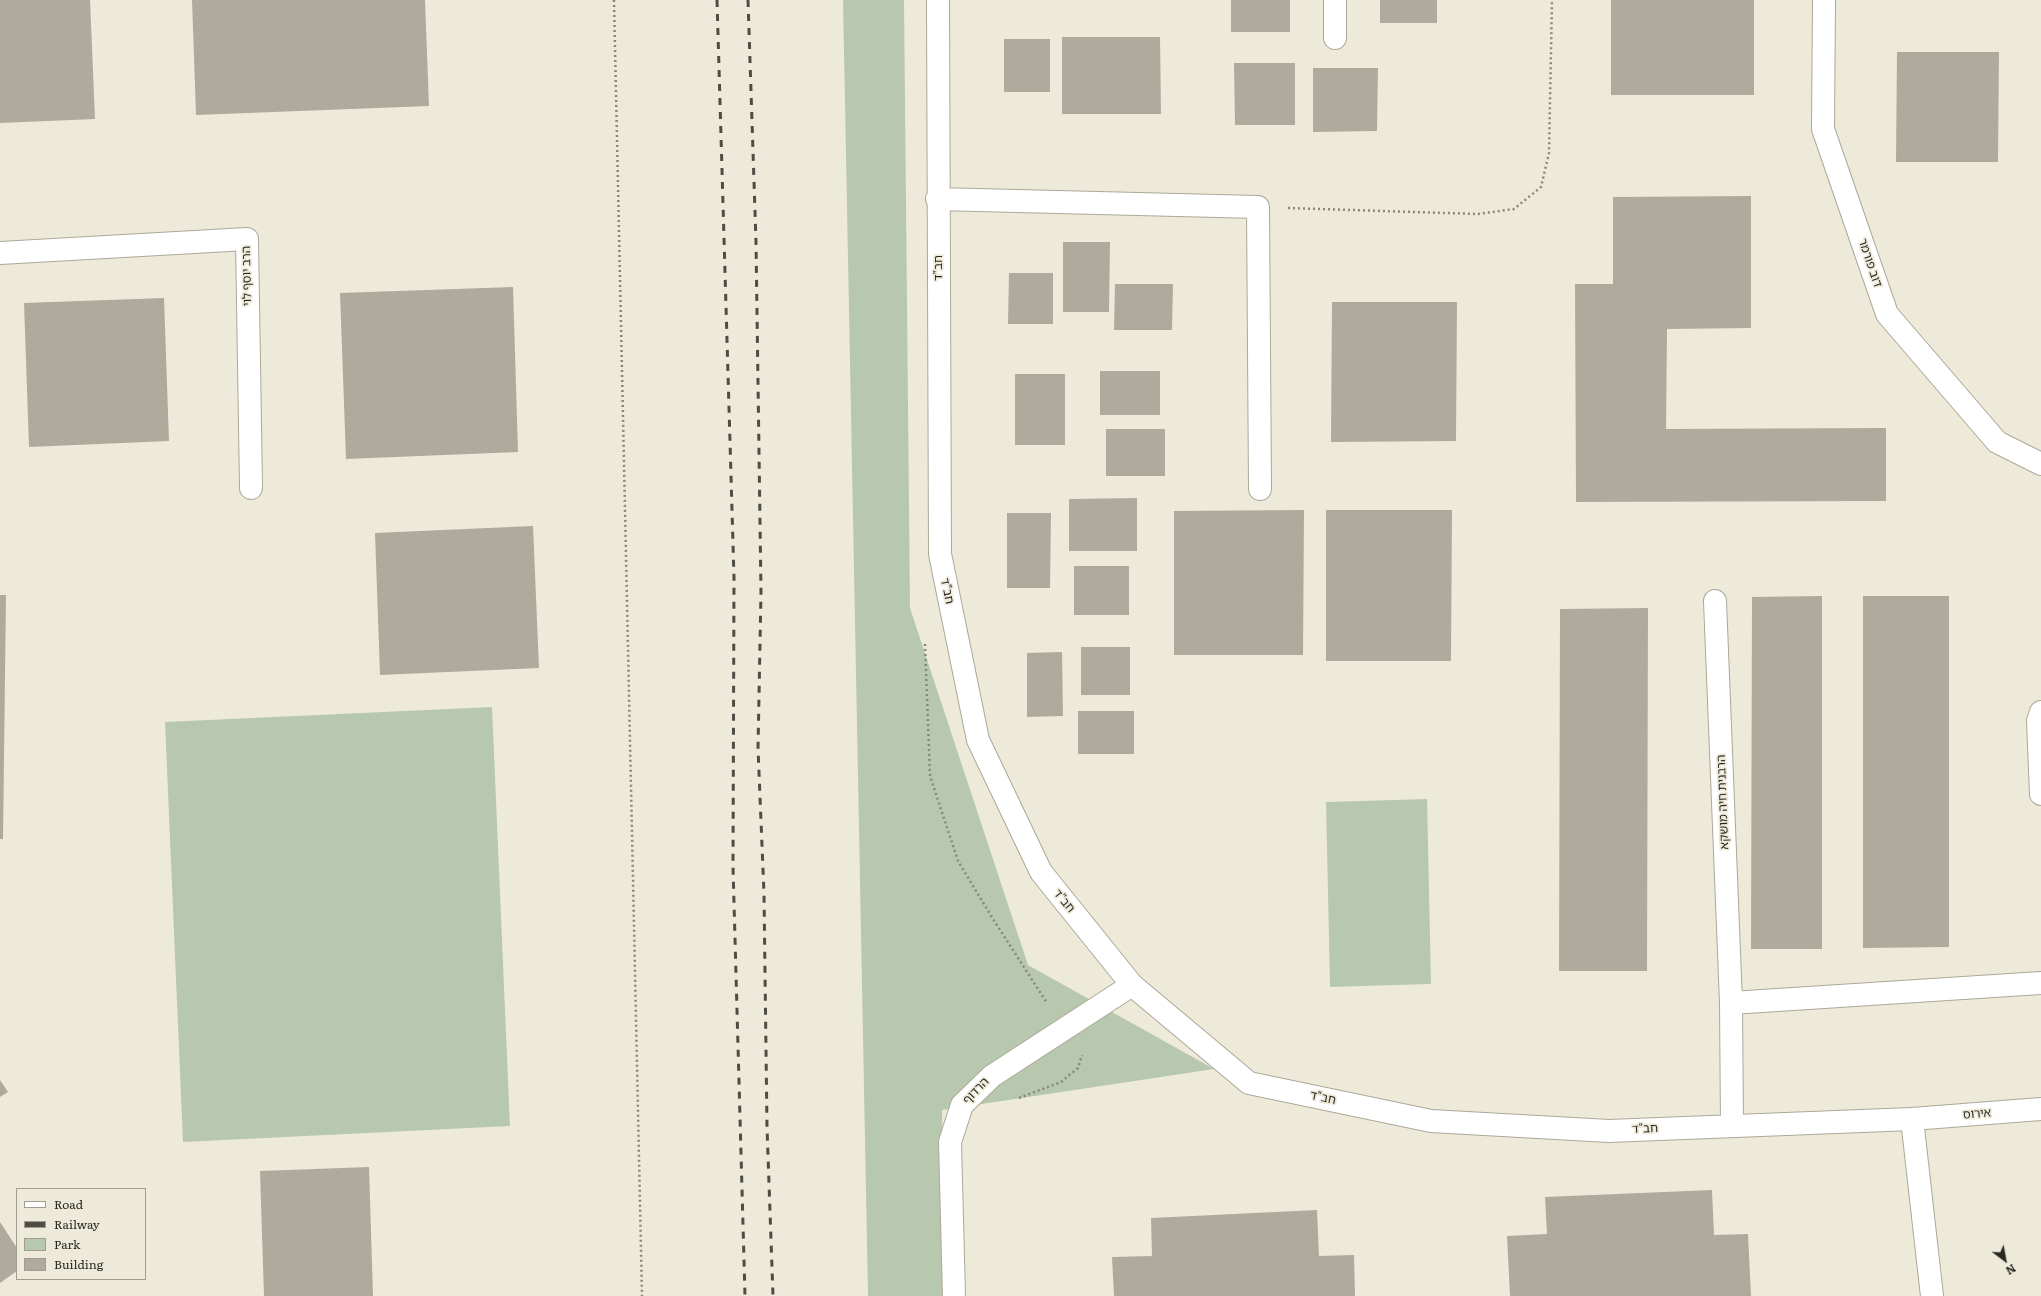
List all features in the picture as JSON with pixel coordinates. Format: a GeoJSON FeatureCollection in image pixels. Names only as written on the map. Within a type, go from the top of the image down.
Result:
{"type":"FeatureCollection","features":[{"type":"Feature","properties":{"kind":"street","name":"חב\"ד"},"geometry":{"type":"LineString","coordinates":[[938,0],[937,200],[940,554],[978,740],[1041,872],[1132,985],[1249,1083],[1431,1121],[1609,1131],[1912,1119]]}},
{"type":"Feature","properties":{"kind":"street"},"geometry":{"type":"LineString","coordinates":[[1335,0],[1335,38]]}},
{"type":"Feature","properties":{"kind":"street","name":"דוב פורמר"},"geometry":{"type":"LineString","coordinates":[[1824,0],[1823,129],[1887,314],[1997,442],[2041,464]]}},
{"type":"Feature","properties":{"kind":"street"},"geometry":{"type":"LineString","coordinates":[[937,200],[1258,207],[1260,489]]}},
{"type":"Feature","properties":{"kind":"street","name":"הרב יוסף לוי"},"geometry":{"type":"LineString","coordinates":[[0,253],[247,239],[251,488]]}},
{"type":"Feature","properties":{"kind":"street","name":"הרבנית חיה מושקא"},"geometry":{"type":"LineString","coordinates":[[1715,601],[1731,1003],[1732,1126]]}},
{"type":"Feature","properties":{"kind":"street"},"geometry":{"type":"LineString","coordinates":[[2041,712],[2038,721],[2041,794]]}},
{"type":"Feature","properties":{"kind":"street"},"geometry":{"type":"LineString","coordinates":[[1731,1003],[2041,983]]}},
{"type":"Feature","properties":{"kind":"street","name":"הרדוף"},"geometry":{"type":"LineString","coordinates":[[954,1296],[950,1142],[962,1105],[992,1076],[1132,985]]}},
{"type":"Feature","properties":{"kind":"street","name":"אירוס"},"geometry":{"type":"LineString","coordinates":[[1912,1119],[2041,1109]]}},
{"type":"Feature","properties":{"kind":"street"},"geometry":{"type":"LineString","coordinates":[[1912,1119],[1932,1296]]}},
{"type":"Feature","properties":{"kind":"path"},"geometry":{"type":"LineString","coordinates":[[614,0],[642,1296]]}},
{"type":"Feature","properties":{"kind":"path"},"geometry":{"type":"LineString","coordinates":[[1258,207],[1478,214],[1514,209],[1541,188],[1549,153],[1552,0]]}},
{"type":"Feature","properties":{"kind":"green space"},"geometry":{"type":"Polygon","coordinates":[[[843,0],[904,0],[910,608],[1028,965],[1214,1069],[942,1110],[944,1296],[868,1296],[843,0]]]}},
{"type":"Feature","properties":{"kind":"green space"},"geometry":{"type":"Polygon","coordinates":[[[492,707],[510,1126],[183,1142],[165,722],[492,707]]]}},
{"type":"Feature","properties":{"kind":"green space"},"geometry":{"type":"Polygon","coordinates":[[[1427,799],[1431,984],[1330,987],[1326,802],[1427,799]]]}},
{"type":"Feature","properties":{"kind":"building"},"geometry":{"type":"Polygon","coordinates":[[[0,0],[90,0],[95,119],[0,123],[0,0]]]}},
{"type":"Feature","properties":{"kind":"building"},"geometry":{"type":"Polygon","coordinates":[[[192,0],[425,0],[429,106],[196,115],[192,0]]]}},
{"type":"Feature","properties":{"kind":"building"},"geometry":{"type":"Polygon","coordinates":[[[1231,0],[1290,0],[1290,32],[1231,32],[1231,0]]]}},
{"type":"Feature","properties":{"kind":"building"},"geometry":{"type":"Polygon","coordinates":[[[1380,0],[1437,0],[1437,23],[1380,23],[1380,0]]]}},
{"type":"Feature","properties":{"kind":"building"},"geometry":{"type":"Polygon","coordinates":[[[1611,0],[1754,0],[1754,95],[1611,95],[1611,0]]]}},
{"type":"Feature","properties":{"kind":"building"},"geometry":{"type":"Polygon","coordinates":[[[1062,37],[1160,37],[1161,114],[1062,114],[1062,37]]]}},
{"type":"Feature","properties":{"kind":"building"},"geometry":{"type":"Polygon","coordinates":[[[1004,39],[1050,39],[1050,92],[1004,92],[1004,39]]]}},
{"type":"Feature","properties":{"kind":"building"},"geometry":{"type":"Polygon","coordinates":[[[1897,52],[1999,52],[1998,162],[1896,162],[1897,52]]]}},
{"type":"Feature","properties":{"kind":"building"},"geometry":{"type":"Polygon","coordinates":[[[1234,63],[1295,63],[1295,125],[1235,125],[1234,63]]]}},
{"type":"Feature","properties":{"kind":"building"},"geometry":{"type":"Polygon","coordinates":[[[1313,68],[1378,68],[1377,131],[1313,132],[1313,68]]]}},
{"type":"Feature","properties":{"kind":"building"},"geometry":{"type":"Polygon","coordinates":[[[1751,196],[1751,328],[1667,329],[1666,429],[1886,428],[1886,501],[1576,502],[1575,284],[1613,284],[1613,197],[1751,196]]]}},
{"type":"Feature","properties":{"kind":"building"},"geometry":{"type":"Polygon","coordinates":[[[1063,242],[1110,242],[1109,312],[1063,312],[1063,242]]]}},
{"type":"Feature","properties":{"kind":"building"},"geometry":{"type":"Polygon","coordinates":[[[1009,273],[1053,273],[1053,324],[1008,324],[1009,273]]]}},
{"type":"Feature","properties":{"kind":"building"},"geometry":{"type":"Polygon","coordinates":[[[1115,284],[1173,284],[1172,330],[1114,330],[1115,284]]]}},
{"type":"Feature","properties":{"kind":"building"},"geometry":{"type":"Polygon","coordinates":[[[513,287],[518,452],[346,459],[340,293],[513,287]]]}},
{"type":"Feature","properties":{"kind":"building"},"geometry":{"type":"Polygon","coordinates":[[[164,298],[169,441],[29,447],[24,303],[164,298]]]}},
{"type":"Feature","properties":{"kind":"building"},"geometry":{"type":"Polygon","coordinates":[[[1332,302],[1457,302],[1456,441],[1331,442],[1332,302]]]}},
{"type":"Feature","properties":{"kind":"building"},"geometry":{"type":"Polygon","coordinates":[[[1100,371],[1160,371],[1160,415],[1100,415],[1100,371]]]}},
{"type":"Feature","properties":{"kind":"building"},"geometry":{"type":"Polygon","coordinates":[[[1015,374],[1065,374],[1065,445],[1015,445],[1015,374]]]}},
{"type":"Feature","properties":{"kind":"building"},"geometry":{"type":"Polygon","coordinates":[[[1106,429],[1165,429],[1165,476],[1106,476],[1106,429]]]}},
{"type":"Feature","properties":{"kind":"building"},"geometry":{"type":"Polygon","coordinates":[[[1137,498],[1137,551],[1069,551],[1069,499],[1137,498]]]}},
{"type":"Feature","properties":{"kind":"building"},"geometry":{"type":"Polygon","coordinates":[[[1304,510],[1303,655],[1174,655],[1174,511],[1304,510]]]}},
{"type":"Feature","properties":{"kind":"building"},"geometry":{"type":"Polygon","coordinates":[[[1326,510],[1452,510],[1451,661],[1326,661],[1326,510]]]}},
{"type":"Feature","properties":{"kind":"building"},"geometry":{"type":"Polygon","coordinates":[[[1007,513],[1051,513],[1050,588],[1007,588],[1007,513]]]}},
{"type":"Feature","properties":{"kind":"building"},"geometry":{"type":"Polygon","coordinates":[[[533,526],[539,668],[380,675],[375,533],[533,526]]]}},
{"type":"Feature","properties":{"kind":"building"},"geometry":{"type":"Polygon","coordinates":[[[1074,566],[1129,566],[1129,615],[1074,615],[1074,566]]]}},
{"type":"Feature","properties":{"kind":"building"},"geometry":{"type":"Polygon","coordinates":[[[0,595],[6,595],[3,839],[0,839],[0,595]]]}},
{"type":"Feature","properties":{"kind":"building"},"geometry":{"type":"Polygon","coordinates":[[[1822,596],[1822,949],[1751,949],[1752,597],[1822,596]]]}},
{"type":"Feature","properties":{"kind":"building"},"geometry":{"type":"Polygon","coordinates":[[[1863,596],[1949,596],[1949,947],[1863,948],[1863,596]]]}},
{"type":"Feature","properties":{"kind":"building"},"geometry":{"type":"Polygon","coordinates":[[[1648,608],[1647,971],[1559,971],[1560,609],[1648,608]]]}},
{"type":"Feature","properties":{"kind":"building"},"geometry":{"type":"Polygon","coordinates":[[[1081,647],[1130,647],[1130,695],[1081,695],[1081,647]]]}},
{"type":"Feature","properties":{"kind":"building"},"geometry":{"type":"Polygon","coordinates":[[[1062,652],[1063,716],[1027,717],[1027,653],[1062,652]]]}},
{"type":"Feature","properties":{"kind":"building"},"geometry":{"type":"Polygon","coordinates":[[[1078,711],[1134,711],[1134,754],[1078,754],[1078,711]]]}},
{"type":"Feature","properties":{"kind":"building"},"geometry":{"type":"Polygon","coordinates":[[[0,1080],[8,1092],[0,1097],[0,1080]]]}},
{"type":"Feature","properties":{"kind":"building"},"geometry":{"type":"Polygon","coordinates":[[[369,1167],[373,1296],[264,1296],[260,1171],[369,1167]]]}},
{"type":"Feature","properties":{"kind":"building"},"geometry":{"type":"Polygon","coordinates":[[[1712,1190],[1714,1235],[1748,1234],[1751,1296],[1510,1296],[1507,1236],[1547,1234],[1545,1197],[1712,1190]]]}},
{"type":"Feature","properties":{"kind":"building"},"geometry":{"type":"Polygon","coordinates":[[[1317,1210],[1319,1256],[1354,1255],[1355,1296],[1114,1296],[1112,1257],[1152,1256],[1151,1218],[1317,1210]]]}},
{"type":"Feature","properties":{"kind":"building"},"geometry":{"type":"Polygon","coordinates":[[[0,1222],[16,1246],[16,1272],[0,1283],[0,1222]]]}},
{"type":"Feature","properties":{"kind":"railway"},"geometry":{"type":"LineString","coordinates":[[717,0],[734,578],[733,867],[745,1296]]}},
{"type":"Feature","properties":{"kind":"railway"},"geometry":{"type":"LineString","coordinates":[[748,0],[756,242],[761,592],[758,748],[764,894],[767,1127],[773,1296]]}}]}
